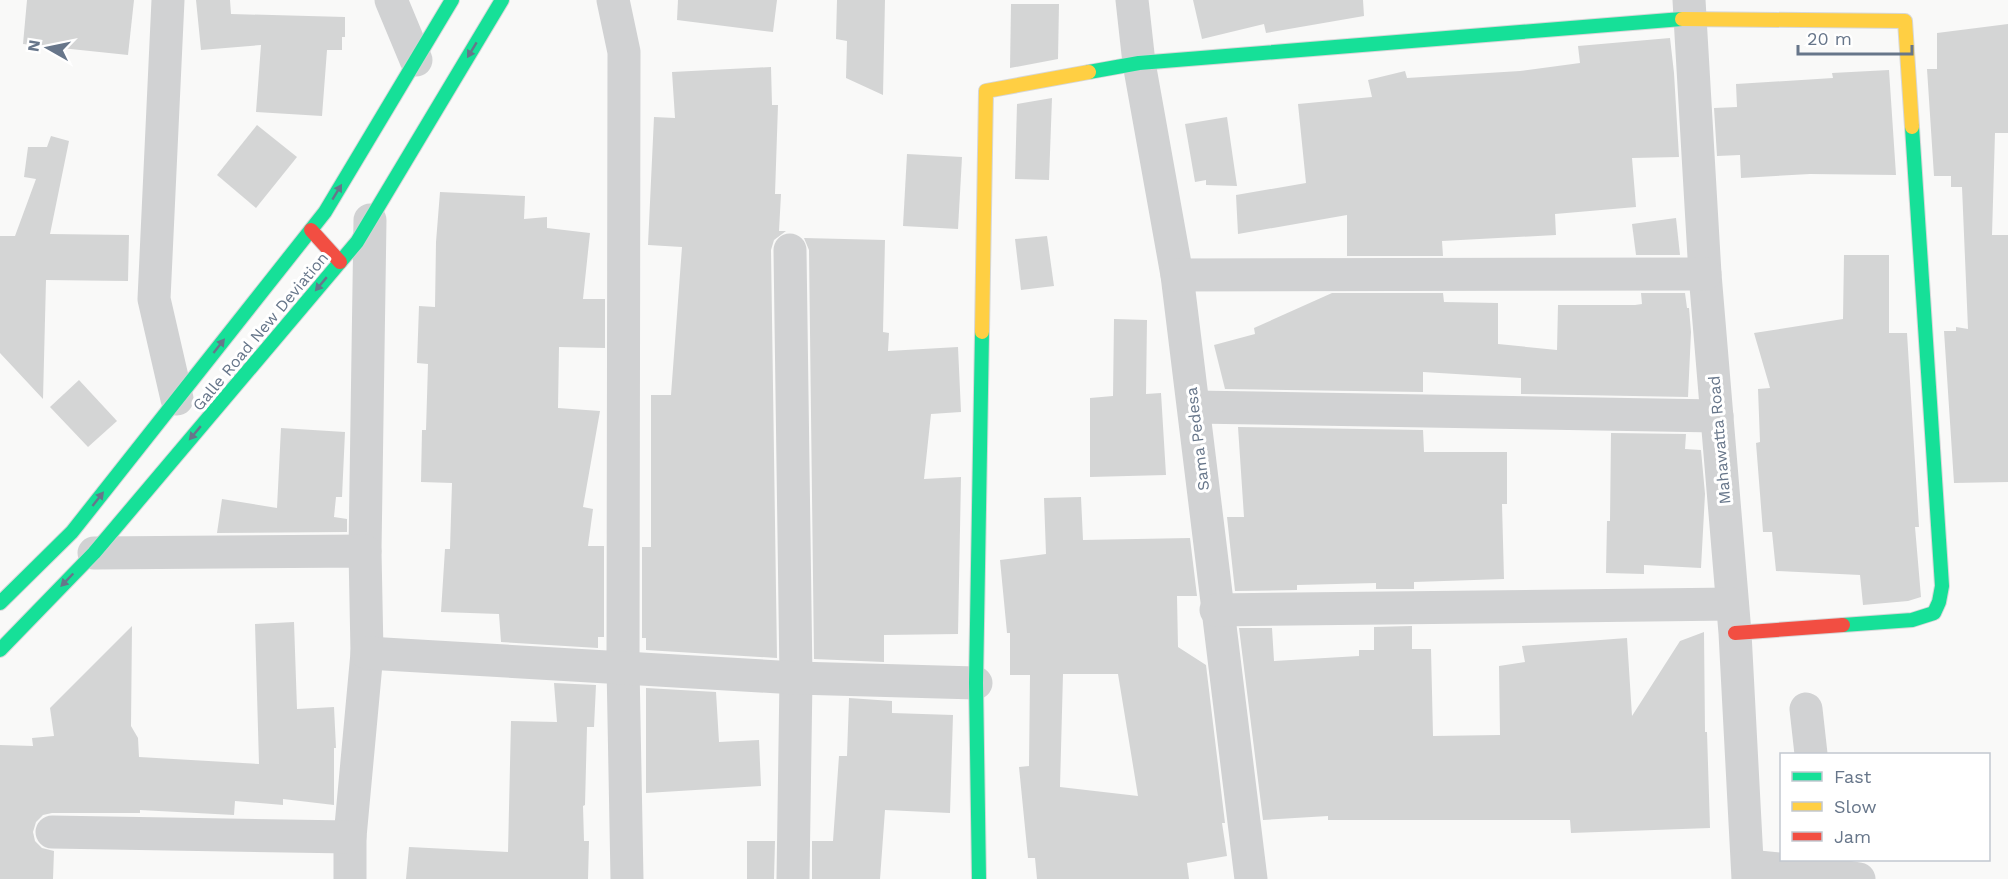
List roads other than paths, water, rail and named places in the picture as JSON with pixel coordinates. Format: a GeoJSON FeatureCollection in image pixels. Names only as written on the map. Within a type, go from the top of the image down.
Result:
{"type":"FeatureCollection","features":[{"type":"Feature","properties":{"kind":"main road","name":"Galle Road New Deviation"},"geometry":{"type":"LineString","coordinates":[[0,603],[72,532],[326,212],[452,0]]}},
{"type":"Feature","properties":{"kind":"main road","name":"Galle Road New Deviation"},"geometry":{"type":"LineString","coordinates":[[0,650],[94,553],[357,242],[502,0]]}},
{"type":"Feature","properties":{"kind":"main road"},"geometry":{"type":"LineString","coordinates":[[979,879],[976,682],[986,91],[1138,63],[1690,9],[1905,21],[1942,586],[1939,602],[1934,613],[1912,620],[1734,619]]}},
{"type":"Feature","properties":{"kind":"main road"},"geometry":{"type":"LineString","coordinates":[[311,230],[340,262]]}},
{"type":"Feature","properties":{"kind":"street"},"geometry":{"type":"LineString","coordinates":[[168,0],[154,299],[177,399]]}},
{"type":"Feature","properties":{"kind":"street"},"geometry":{"type":"LineString","coordinates":[[392,0],[416,60]]}},
{"type":"Feature","properties":{"kind":"street"},"geometry":{"type":"LineString","coordinates":[[613,0],[624,52],[623,666],[627,879]]}},
{"type":"Feature","properties":{"kind":"street","name":"Sama Pedesa"},"geometry":{"type":"LineString","coordinates":[[1132,0],[1138,63],[1177,275],[1216,610],[1251,879]]}},
{"type":"Feature","properties":{"kind":"street","name":"Mahawatta Road"},"geometry":{"type":"LineString","coordinates":[[1690,9],[1705,274],[1734,619],[1748,873]]}},
{"type":"Feature","properties":{"kind":"street"},"geometry":{"type":"LineString","coordinates":[[350,879],[350,837],[368,653],[365,551],[370,220]]}},
{"type":"Feature","properties":{"kind":"street"},"geometry":{"type":"LineString","coordinates":[[790,250],[796,678],[793,879]]}},
{"type":"Feature","properties":{"kind":"street"},"geometry":{"type":"LineString","coordinates":[[1177,275],[1705,274]]}},
{"type":"Feature","properties":{"kind":"street"},"geometry":{"type":"LineString","coordinates":[[1194,407],[1717,416]]}},
{"type":"Feature","properties":{"kind":"street"},"geometry":{"type":"LineString","coordinates":[[94,553],[365,551]]}},
{"type":"Feature","properties":{"kind":"street"},"geometry":{"type":"LineString","coordinates":[[1216,610],[1734,619]]}},
{"type":"Feature","properties":{"kind":"street"},"geometry":{"type":"LineString","coordinates":[[368,653],[623,666],[796,678],[976,682]]}},
{"type":"Feature","properties":{"kind":"street"},"geometry":{"type":"LineString","coordinates":[[1806,709],[1811,753]]}},
{"type":"Feature","properties":{"kind":"street"},"geometry":{"type":"LineString","coordinates":[[52,832],[350,837]]}},
{"type":"Feature","properties":{"kind":"street"},"geometry":{"type":"LineString","coordinates":[[1748,873],[1822,866],[1859,879]]}}]}
